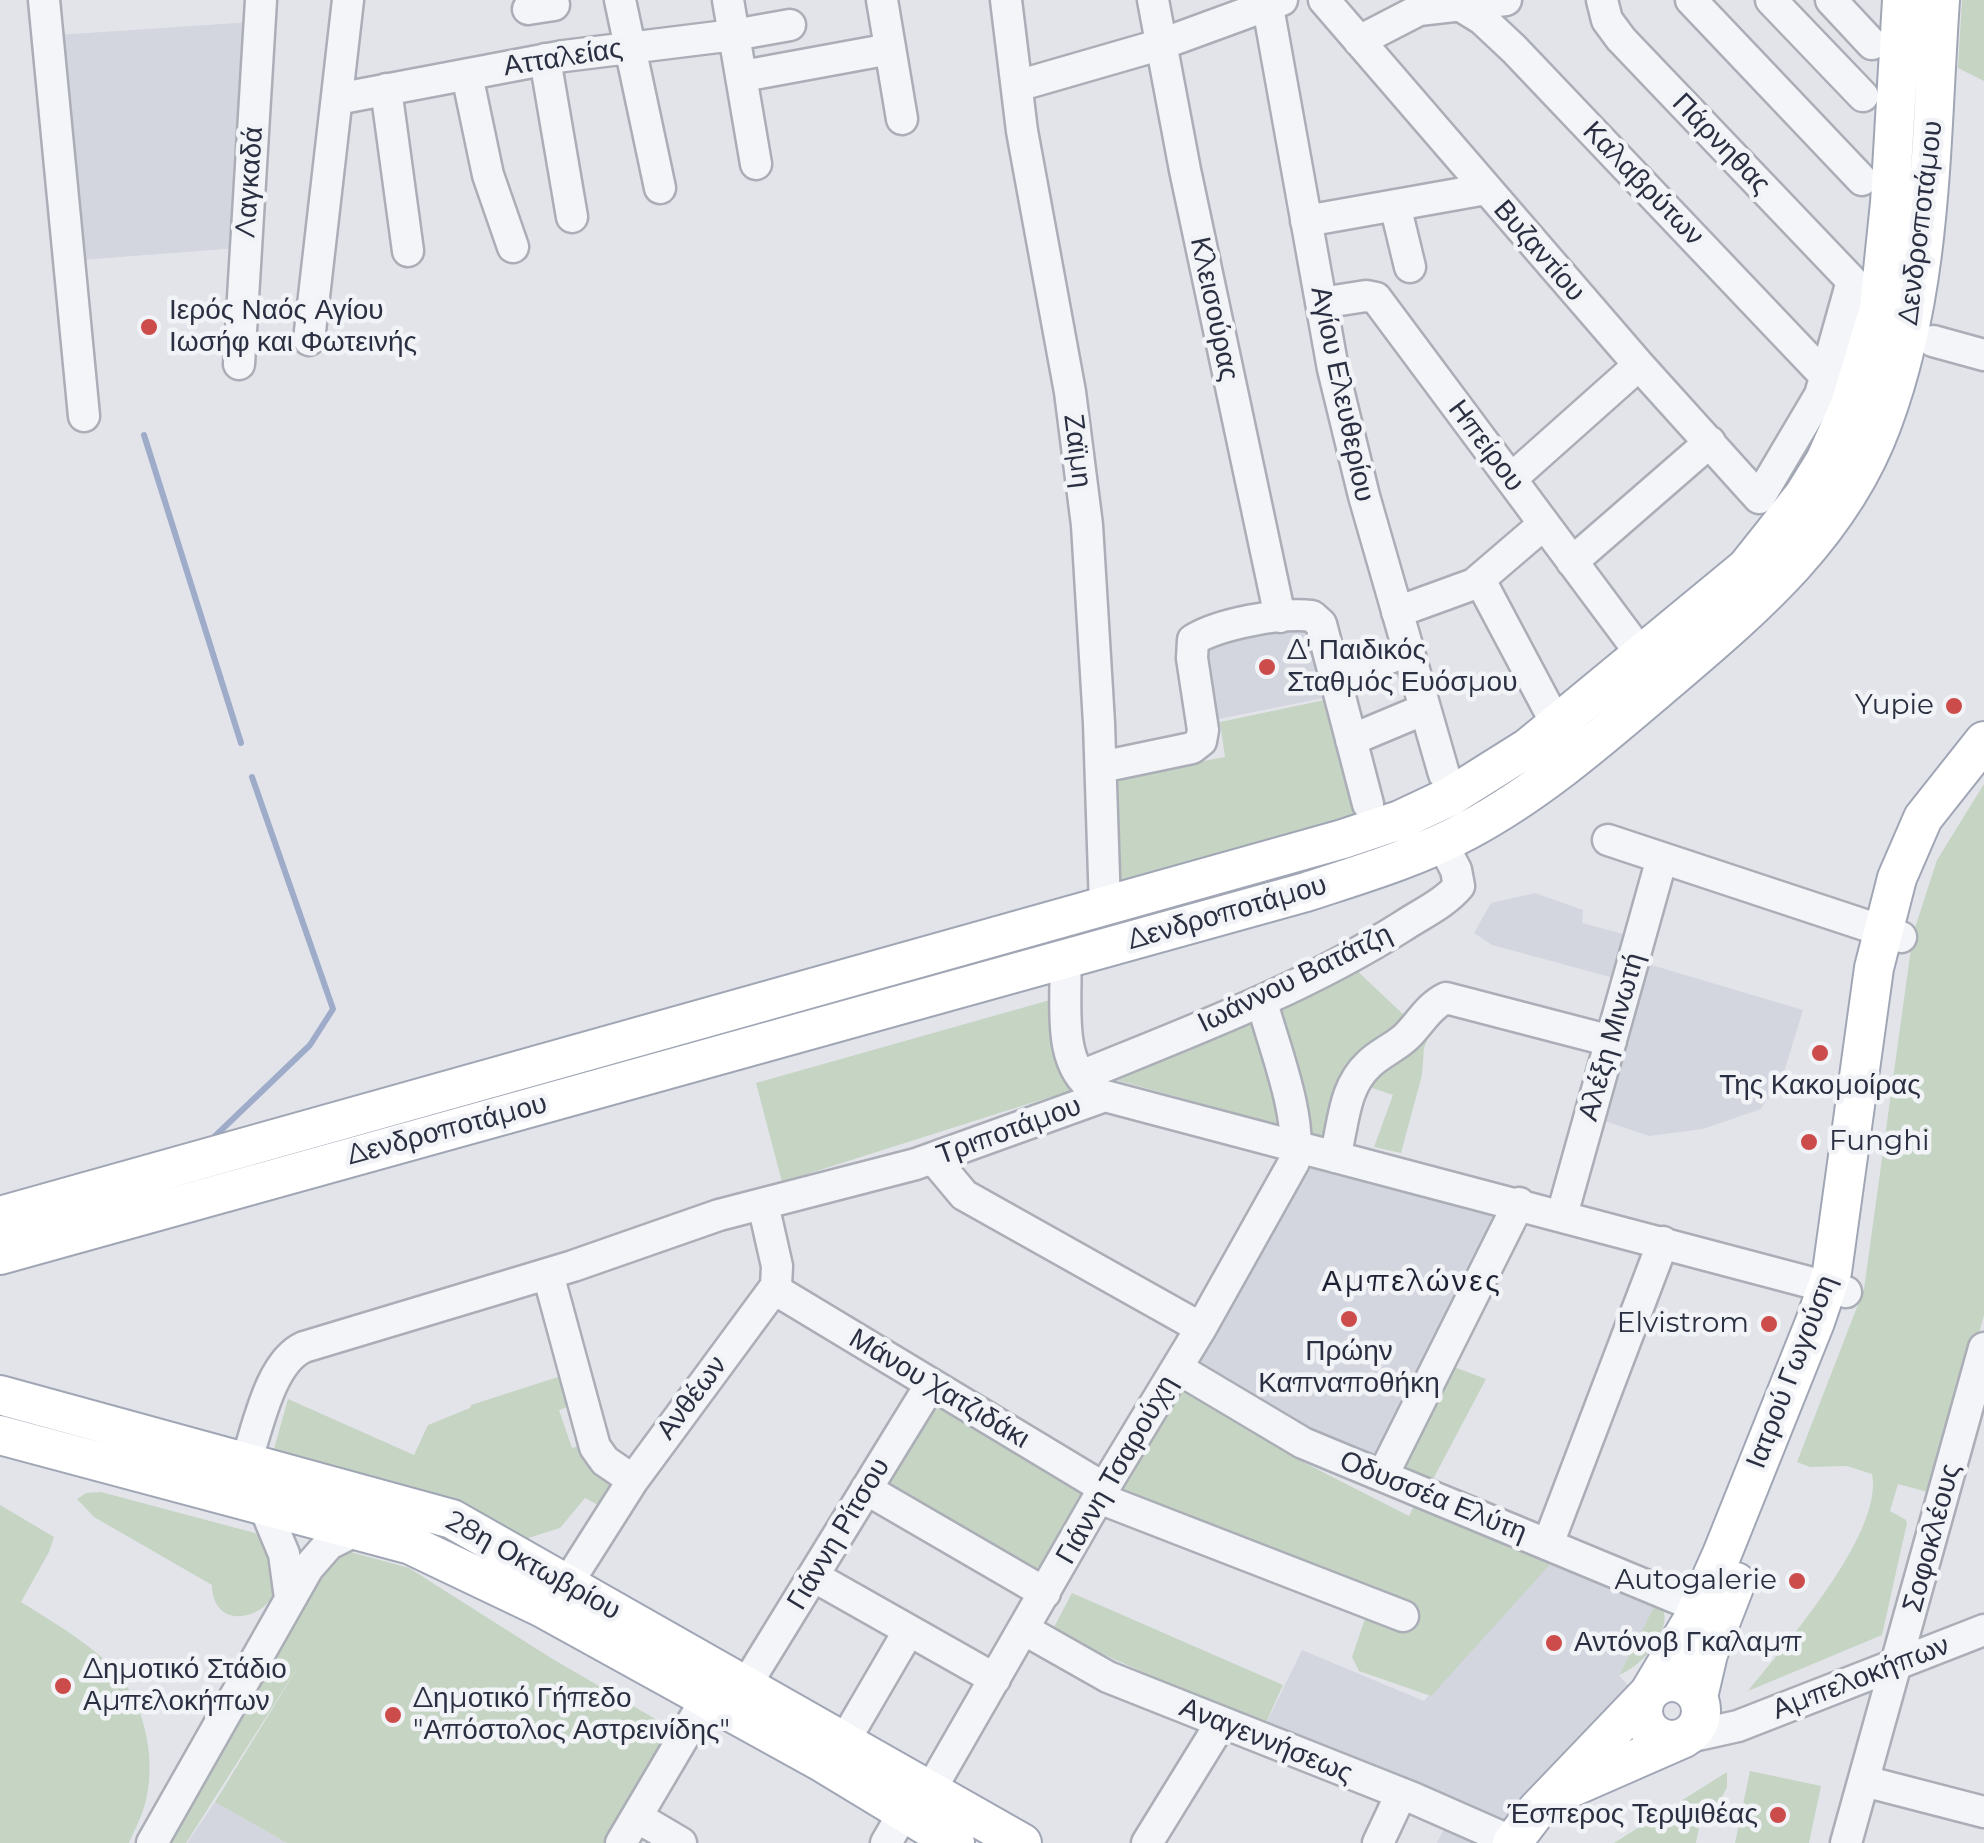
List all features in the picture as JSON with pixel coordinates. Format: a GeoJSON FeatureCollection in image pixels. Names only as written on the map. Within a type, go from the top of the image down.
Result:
{"type":"FeatureCollection","features":[{"type":"Feature","properties":{"kind":"main road","name":"Δενδροποτάμου"},"geometry":{"type":"LineString","coordinates":[[0,1216],[1343,839],[1400,820],[1478,781],[1557,725],[1746,568],[1804,496],[1840,429],[1865,361],[1882,286],[1902,0]]}},
{"type":"Feature","properties":{"kind":"main road","name":"Δενδροποτάμου"},"geometry":{"type":"LineString","coordinates":[[0,1255],[1321,887],[1442,844],[1502,811],[1557,773],[1737,622],[1794,568],[1851,490],[1883,422],[1914,308],[1930,192],[1940,0]]}},
{"type":"Feature","properties":{"kind":"main road","name":"Ιατρού Γωγούση"},"geometry":{"type":"LineString","coordinates":[[1698,1697],[1712,1643],[1837,1290],[1897,878],[1923,818],[1984,741]]}},
{"type":"Feature","properties":{"kind":"main road","name":"Ιατρού Γωγούση"},"geometry":{"type":"LineString","coordinates":[[1891,935],[1934,848],[1984,770]]}},
{"type":"Feature","properties":{"kind":"main road","name":"Ιατρού Γωγούση"},"geometry":{"type":"LineString","coordinates":[[1512,1843],[1537,1810],[1649,1693],[1698,1607],[1837,1290]]}},
{"type":"Feature","properties":{"kind":"main road","name":"28η Οκτωβρίου"},"geometry":{"type":"LineString","coordinates":[[0,1395],[439,1514],[482,1533],[844,1740],[907,1815],[1022,1843]]}},
{"type":"Feature","properties":{"kind":"main road","name":"28η Οκτωβρίου"},"geometry":{"type":"LineString","coordinates":[[0,1435],[411,1546],[524,1598],[955,1843]]}},
{"type":"Feature","properties":{"kind":"main road"},"geometry":{"type":"LineString","coordinates":[[1670,1682],[1686,1686],[1698,1697],[1701,1718],[1684,1738],[1666,1740],[1651,1732],[1643,1715],[1649,1693],[1670,1682]]}},
{"type":"Feature","properties":{"kind":"main road","name":"Ιατρού Γωγούση"},"geometry":{"type":"LineString","coordinates":[[1554,1795],[1684,1738]]}},
{"type":"Feature","properties":{"kind":"street"},"geometry":{"type":"LineString","coordinates":[[44,0],[84,416]]}},
{"type":"Feature","properties":{"kind":"street","name":"Λαγκαδά"},"geometry":{"type":"LineString","coordinates":[[239,364],[261,0]]}},
{"type":"Feature","properties":{"kind":"street"},"geometry":{"type":"LineString","coordinates":[[309,340],[348,0]]}},
{"type":"Feature","properties":{"kind":"street"},"geometry":{"type":"LineString","coordinates":[[620,0],[660,188]]}},
{"type":"Feature","properties":{"kind":"street"},"geometry":{"type":"LineString","coordinates":[[728,0],[756,164]]}},
{"type":"Feature","properties":{"kind":"street"},"geometry":{"type":"LineString","coordinates":[[882,0],[902,118]]}},
{"type":"Feature","properties":{"kind":"street","name":"Ζαϊμη"},"geometry":{"type":"LineString","coordinates":[[1006,0],[1026,158],[1070,392],[1084,506],[1104,907]]}},
{"type":"Feature","properties":{"kind":"street","name":"Κλεισούρας"},"geometry":{"type":"LineString","coordinates":[[1153,0],[1280,617]]}},
{"type":"Feature","properties":{"kind":"street","name":"Βυζαντίου"},"geometry":{"type":"LineString","coordinates":[[1324,0],[1758,498],[1806,423],[1826,377]]}},
{"type":"Feature","properties":{"kind":"street"},"geometry":{"type":"LineString","coordinates":[[1359,41],[1419,10],[1455,2],[1506,0]]}},
{"type":"Feature","properties":{"kind":"street","name":"Πάρνηθας"},"geometry":{"type":"LineString","coordinates":[[1602,0],[1607,20],[1621,40],[1852,281],[1826,377]]}},
{"type":"Feature","properties":{"kind":"street"},"geometry":{"type":"LineString","coordinates":[[1691,0],[1862,180]]}},
{"type":"Feature","properties":{"kind":"street"},"geometry":{"type":"LineString","coordinates":[[1770,0],[1863,96]]}},
{"type":"Feature","properties":{"kind":"street","name":"Καλαβρύτων"},"geometry":{"type":"LineString","coordinates":[[1455,2],[1482,19],[1514,49],[1826,377]]}},
{"type":"Feature","properties":{"kind":"street"},"geometry":{"type":"LineString","coordinates":[[1017,86],[1160,45],[1275,3]]}},
{"type":"Feature","properties":{"kind":"street","name":"Αγίου Ελευθερίου"},"geometry":{"type":"LineString","coordinates":[[1275,3],[1321,303],[1364,496],[1444,774]]}},
{"type":"Feature","properties":{"kind":"street"},"geometry":{"type":"LineString","coordinates":[[1808,38],[1836,5],[1872,44]]}},
{"type":"Feature","properties":{"kind":"street"},"geometry":{"type":"LineString","coordinates":[[788,12],[798,66]]}},
{"type":"Feature","properties":{"kind":"street","name":"Ατταλείας"},"geometry":{"type":"LineString","coordinates":[[337,99],[545,60],[734,35],[788,12]]}},
{"type":"Feature","properties":{"kind":"street"},"geometry":{"type":"LineString","coordinates":[[744,76],[890,48]]}},
{"type":"Feature","properties":{"kind":"street"},"geometry":{"type":"LineString","coordinates":[[545,60],[572,217]]}},
{"type":"Feature","properties":{"kind":"street"},"geometry":{"type":"LineString","coordinates":[[468,74],[488,176],[512,247]]}},
{"type":"Feature","properties":{"kind":"street"},"geometry":{"type":"LineString","coordinates":[[386,89],[408,251]]}},
{"type":"Feature","properties":{"kind":"street"},"geometry":{"type":"LineString","coordinates":[[1306,221],[1486,189]]}},
{"type":"Feature","properties":{"kind":"street"},"geometry":{"type":"LineString","coordinates":[[1395,205],[1410,267]]}},
{"type":"Feature","properties":{"kind":"street","name":"Ηπείρου"},"geometry":{"type":"LineString","coordinates":[[1321,303],[1376,298],[1630,640]]}},
{"type":"Feature","properties":{"kind":"street"},"geometry":{"type":"LineString","coordinates":[[1933,341],[1984,355]]}},
{"type":"Feature","properties":{"kind":"street"},"geometry":{"type":"LineString","coordinates":[[1510,479],[1639,366]]}},
{"type":"Feature","properties":{"kind":"street"},"geometry":{"type":"LineString","coordinates":[[1572,562],[1710,442]]}},
{"type":"Feature","properties":{"kind":"street"},"geometry":{"type":"LineString","coordinates":[[1397,612],[1480,580],[1544,524]]}},
{"type":"Feature","properties":{"kind":"street"},"geometry":{"type":"LineString","coordinates":[[1480,580],[1557,725]]}},
{"type":"Feature","properties":{"kind":"street"},"geometry":{"type":"LineString","coordinates":[[1100,767],[1192,748],[1201,741],[1193,640],[1208,630],[1280,617],[1312,616],[1321,624],[1368,804]]}},
{"type":"Feature","properties":{"kind":"street"},"geometry":{"type":"LineString","coordinates":[[1334,678],[1408,651]]}},
{"type":"Feature","properties":{"kind":"street"},"geometry":{"type":"LineString","coordinates":[[1351,740],[1425,709]]}},
{"type":"Feature","properties":{"kind":"street"},"geometry":{"type":"LineString","coordinates":[[1608,840],[1891,935]]}},
{"type":"Feature","properties":{"kind":"street","name":"Ιωάννου Βατάτζη"},"geometry":{"type":"LineString","coordinates":[[1081,1076],[1262,1002],[1342,962],[1450,895],[1459,878],[1442,844]]}},
{"type":"Feature","properties":{"kind":"street","name":"Αλέξη Μινωτή"},"geometry":{"type":"LineString","coordinates":[[1562,1215],[1662,858]]}},
{"type":"Feature","properties":{"kind":"street"},"geometry":{"type":"LineString","coordinates":[[1064,960],[1066,1027],[1081,1076],[1105,1096]]}},
{"type":"Feature","properties":{"kind":"street"},"geometry":{"type":"LineString","coordinates":[[1335,1157],[1354,1078],[1405,1039],[1431,1008],[1446,998],[1610,1041]]}},
{"type":"Feature","properties":{"kind":"street"},"geometry":{"type":"LineString","coordinates":[[1262,1002],[1294,1118],[1297,1147]]}},
{"type":"Feature","properties":{"kind":"street","name":"Τριποτάμου"},"geometry":{"type":"LineString","coordinates":[[246,1462],[278,1369],[296,1351],[548,1274],[719,1215],[933,1158],[1105,1096],[1837,1290]]}},
{"type":"Feature","properties":{"kind":"street","name":"Γιάννη Τσαρούχη"},"geometry":{"type":"LineString","coordinates":[[907,1815],[1025,1630],[1201,1328],[1291,1168],[1297,1147]]}},
{"type":"Feature","properties":{"kind":"street"},"geometry":{"type":"LineString","coordinates":[[933,1158],[964,1195],[1201,1328]]}},
{"type":"Feature","properties":{"kind":"street"},"geometry":{"type":"LineString","coordinates":[[1383,1475],[1519,1203]]}},
{"type":"Feature","properties":{"kind":"street"},"geometry":{"type":"LineString","coordinates":[[763,1204],[777,1269],[774,1290]]}},
{"type":"Feature","properties":{"kind":"street"},"geometry":{"type":"LineString","coordinates":[[1548,1544],[1664,1242]]}},
{"type":"Feature","properties":{"kind":"street"},"geometry":{"type":"LineString","coordinates":[[548,1274],[595,1447],[606,1461],[633,1480]]}},
{"type":"Feature","properties":{"kind":"street","name":"Μάνου Χατζιδάκι"},"geometry":{"type":"LineString","coordinates":[[774,1290],[1102,1493],[1403,1616]]}},
{"type":"Feature","properties":{"kind":"street","name":"Ανθέων"},"geometry":{"type":"LineString","coordinates":[[567,1584],[633,1480],[774,1290]]}},
{"type":"Feature","properties":{"kind":"street","name":"Σοφοκλέους"},"geometry":{"type":"LineString","coordinates":[[1846,1843],[1984,1348]]}},
{"type":"Feature","properties":{"kind":"street","name":"Οδυσσέα Ελύτη"},"geometry":{"type":"LineString","coordinates":[[1177,1368],[1304,1443],[1698,1607]]}},
{"type":"Feature","properties":{"kind":"street","name":"Γιάννη Ρίτσου"},"geometry":{"type":"LineString","coordinates":[[746,1685],[931,1384]]}},
{"type":"Feature","properties":{"kind":"street"},"geometry":{"type":"LineString","coordinates":[[866,1489],[1045,1593]]}},
{"type":"Feature","properties":{"kind":"street"},"geometry":{"type":"LineString","coordinates":[[264,1506],[284,1554],[290,1598]]}},
{"type":"Feature","properties":{"kind":"street"},"geometry":{"type":"LineString","coordinates":[[152,1843],[290,1598],[323,1549],[359,1530]]}},
{"type":"Feature","properties":{"kind":"street"},"geometry":{"type":"LineString","coordinates":[[813,1576],[995,1679]]}},
{"type":"Feature","properties":{"kind":"street","name":"Αναγεννήσεως"},"geometry":{"type":"LineString","coordinates":[[1025,1630],[1091,1669],[1512,1843]]}},
{"type":"Feature","properties":{"kind":"street","name":"Αμπελοκήπων"},"geometry":{"type":"LineString","coordinates":[[1684,1738],[1738,1726],[1984,1630]]}},
{"type":"Feature","properties":{"kind":"street"},"geometry":{"type":"LineString","coordinates":[[844,1740],[908,1632]]}},
{"type":"Feature","properties":{"kind":"street","name":"Αμπελοκήπων"},"geometry":{"type":"LineString","coordinates":[[1698,1697],[1712,1716],[1738,1726]]}},
{"type":"Feature","properties":{"kind":"street"},"geometry":{"type":"LineString","coordinates":[[681,1843],[629,1830],[706,1699]]}},
{"type":"Feature","properties":{"kind":"street"},"geometry":{"type":"LineString","coordinates":[[1147,1843],[1221,1723]]}},
{"type":"Feature","properties":{"kind":"street"},"geometry":{"type":"LineString","coordinates":[[1864,1781],[1984,1812]]}},
{"type":"Feature","properties":{"kind":"street"},"geometry":{"type":"LineString","coordinates":[[1378,1843],[1401,1794]]}},
{"type":"Feature","properties":{"kind":"shaded area"},"geometry":{"type":"Polygon","coordinates":[[[252,22],[238,248],[80,260],[58,35],[252,22]]]}},
{"type":"Feature","properties":{"kind":"shaded area","name":"Δ' Παιδικός Σταθμός Ευόσμου"},"geometry":{"type":"Polygon","coordinates":[[[1316,628],[1333,696],[1219,719],[1203,638],[1316,628]]]}},
{"type":"Feature","properties":{"kind":"shaded area"},"geometry":{"type":"Polygon","coordinates":[[[1535,893],[1583,910],[1582,923],[1627,935],[1614,978],[1492,945],[1474,933],[1491,903],[1535,893]]]}},
{"type":"Feature","properties":{"kind":"shaded area"},"geometry":{"type":"Polygon","coordinates":[[[1638,961],[1803,1010],[1784,1072],[1761,1109],[1703,1129],[1649,1136],[1596,1118],[1638,961]]]}},
{"type":"Feature","properties":{"kind":"shaded area","name":"Πρώην Καπναποθήκη"},"geometry":{"type":"Polygon","coordinates":[[[1311,1168],[1507,1215],[1380,1465],[1282,1422],[1191,1364],[1311,1168]]]}},
{"type":"Feature","properties":{"kind":"shaded area"},"geometry":{"type":"Polygon","coordinates":[[[1555,1559],[1656,1603],[1619,1675],[1631,1689],[1490,1843],[1437,1843],[1452,1812],[1262,1732],[1302,1650],[1424,1701],[1555,1559]]]}},
{"type":"Feature","properties":{"kind":"shaded area"},"geometry":{"type":"Polygon","coordinates":[[[215,1802],[287,1843],[187,1843],[215,1802]]]}},
{"type":"Feature","properties":{"kind":"green space"},"geometry":{"type":"Polygon","coordinates":[[[1962,0],[1984,0],[1984,81],[1958,68],[1962,0]]]}},
{"type":"Feature","properties":{"kind":"green space"},"geometry":{"type":"Polygon","coordinates":[[[1334,698],[1363,812],[1126,882],[1112,875],[1108,781],[1225,757],[1220,722],[1334,698]]]}},
{"type":"Feature","properties":{"kind":"green space"},"geometry":{"type":"Polygon","coordinates":[[[1984,784],[1984,1315],[1935,1494],[1898,1484],[1890,1511],[1907,1523],[1882,1635],[1748,1691],[1848,1557],[1872,1498],[1872,1474],[1847,1466],[1810,1467],[1797,1462],[1864,1289],[1913,934],[1937,860],[1984,784]]]}},
{"type":"Feature","properties":{"kind":"green space"},"geometry":{"type":"Polygon","coordinates":[[[1351,965],[1407,1018],[1436,1016],[1424,1048],[1422,1075],[1401,1153],[1374,1147],[1393,1095],[1358,1083],[1338,1141],[1116,1080],[1107,1073],[1351,965]]]}},
{"type":"Feature","properties":{"kind":"green space"},"geometry":{"type":"Polygon","coordinates":[[[1050,1000],[1052,1036],[1075,1089],[782,1182],[756,1083],[1050,1000]]]}},
{"type":"Feature","properties":{"kind":"green space"},"geometry":{"type":"Polygon","coordinates":[[[1449,1365],[1486,1379],[1431,1483],[1400,1469],[1449,1365]]]}},
{"type":"Feature","properties":{"kind":"green space"},"geometry":{"type":"Polygon","coordinates":[[[561,1376],[570,1406],[559,1410],[572,1448],[583,1445],[617,1486],[600,1506],[585,1498],[560,1528],[525,1539],[402,1485],[274,1449],[288,1399],[414,1455],[428,1425],[471,1405],[561,1376]]]}},
{"type":"Feature","properties":{"kind":"green space"},"geometry":{"type":"Polygon","coordinates":[[[1180,1385],[1303,1462],[1409,1516],[1416,1502],[1555,1559],[1431,1696],[1359,1671],[1352,1657],[1372,1598],[1113,1494],[1180,1385]]]}},
{"type":"Feature","properties":{"kind":"green space"},"geometry":{"type":"Polygon","coordinates":[[[934,1402],[1088,1491],[1038,1577],[884,1487],[934,1402]]]}},
{"type":"Feature","properties":{"kind":"green space"},"geometry":{"type":"Polygon","coordinates":[[[101,1492],[255,1533],[268,1550],[276,1579],[273,1594],[256,1612],[244,1616],[222,1611],[212,1585],[94,1517],[77,1499],[86,1493],[101,1492]]]}},
{"type":"Feature","properties":{"kind":"green space","name":"Δημοτικό Στάδιο Αμπελοκήπων"},"geometry":{"type":"Polygon","coordinates":[[[0,1505],[54,1537],[21,1602],[78,1638],[109,1664],[139,1709],[148,1746],[149,1783],[143,1811],[129,1843],[0,1843],[0,1505]]]}},
{"type":"Feature","properties":{"kind":"green space"},"geometry":{"type":"Polygon","coordinates":[[[336,1548],[409,1568],[669,1727],[604,1843],[287,1843],[215,1802],[303,1659],[186,1843],[170,1843],[336,1548]]]}},
{"type":"Feature","properties":{"kind":"green space"},"geometry":{"type":"Polygon","coordinates":[[[1072,1593],[1283,1685],[1264,1727],[1052,1631],[1072,1593]]]}},
{"type":"Feature","properties":{"kind":"green space"},"geometry":{"type":"Polygon","coordinates":[[[1656,1603],[1664,1612],[1662,1631],[1644,1658],[1619,1675],[1656,1603]]]}},
{"type":"Feature","properties":{"kind":"green space","name":"Έσπερος Τερψιθέας"},"geometry":{"type":"Polygon","coordinates":[[[1750,1771],[1821,1786],[1809,1843],[1735,1843],[1750,1771]]]}},
{"type":"Feature","properties":{"kind":"green space"},"geometry":{"type":"Polygon","coordinates":[[[1727,1772],[1727,1787],[1716,1809],[1703,1806],[1696,1843],[1614,1843],[1727,1772]]]}},
{"type":"Feature","properties":{"kind":"waterway"},"geometry":{"type":"LineString","coordinates":[[144,435],[241,743]]}},
{"type":"Feature","properties":{"kind":"waterway"},"geometry":{"type":"LineString","coordinates":[[212,1139],[310,1045],[333,1009],[252,777]]}},
{"type":"Feature","properties":{"kind":"place","name":"Ιερός Ναός Αγίου Ιωσήφ και Φωτεινής"},"geometry":{"type":"Point","coordinates":[149,327]}},
{"type":"Feature","properties":{"kind":"place","name":"Δ' Παιδικός Σταθμός Ευόσμου"},"geometry":{"type":"Point","coordinates":[1267,667]}},
{"type":"Feature","properties":{"kind":"place","name":"Yupie"},"geometry":{"type":"Point","coordinates":[1954,706]}},
{"type":"Feature","properties":{"kind":"place","name":"Της Κακομοίρας"},"geometry":{"type":"Point","coordinates":[1820,1053]}},
{"type":"Feature","properties":{"kind":"place","name":"Funghi"},"geometry":{"type":"Point","coordinates":[1809,1142]}},
{"type":"Feature","properties":{"kind":"place","name":"Πρώην Καπναποθήκη"},"geometry":{"type":"Point","coordinates":[1349,1319]}},
{"type":"Feature","properties":{"kind":"place","name":"Elvistrom"},"geometry":{"type":"Point","coordinates":[1769,1324]}},
{"type":"Feature","properties":{"kind":"place","name":"Autogalerie"},"geometry":{"type":"Point","coordinates":[1797,1581]}},
{"type":"Feature","properties":{"kind":"place","name":"Αντόνοβ Γκαλαμπ"},"geometry":{"type":"Point","coordinates":[1554,1643]}},
{"type":"Feature","properties":{"kind":"place","name":"Δημοτικό Στάδιο Αμπελοκήπων"},"geometry":{"type":"Point","coordinates":[63,1686]}},
{"type":"Feature","properties":{"kind":"place","name":"Δημοτικό Γήπεδο \"Απόστολος Αστρεινίδης\""},"geometry":{"type":"Point","coordinates":[393,1715]}},
{"type":"Feature","properties":{"kind":"place","name":"Έσπερος Τερψιθέας"},"geometry":{"type":"Point","coordinates":[1778,1815]}},
{"type":"Feature","properties":{"kind":"district","name":"Αμπελώνες"},"geometry":{"type":"Point","coordinates":[1412,1282]}}]}
